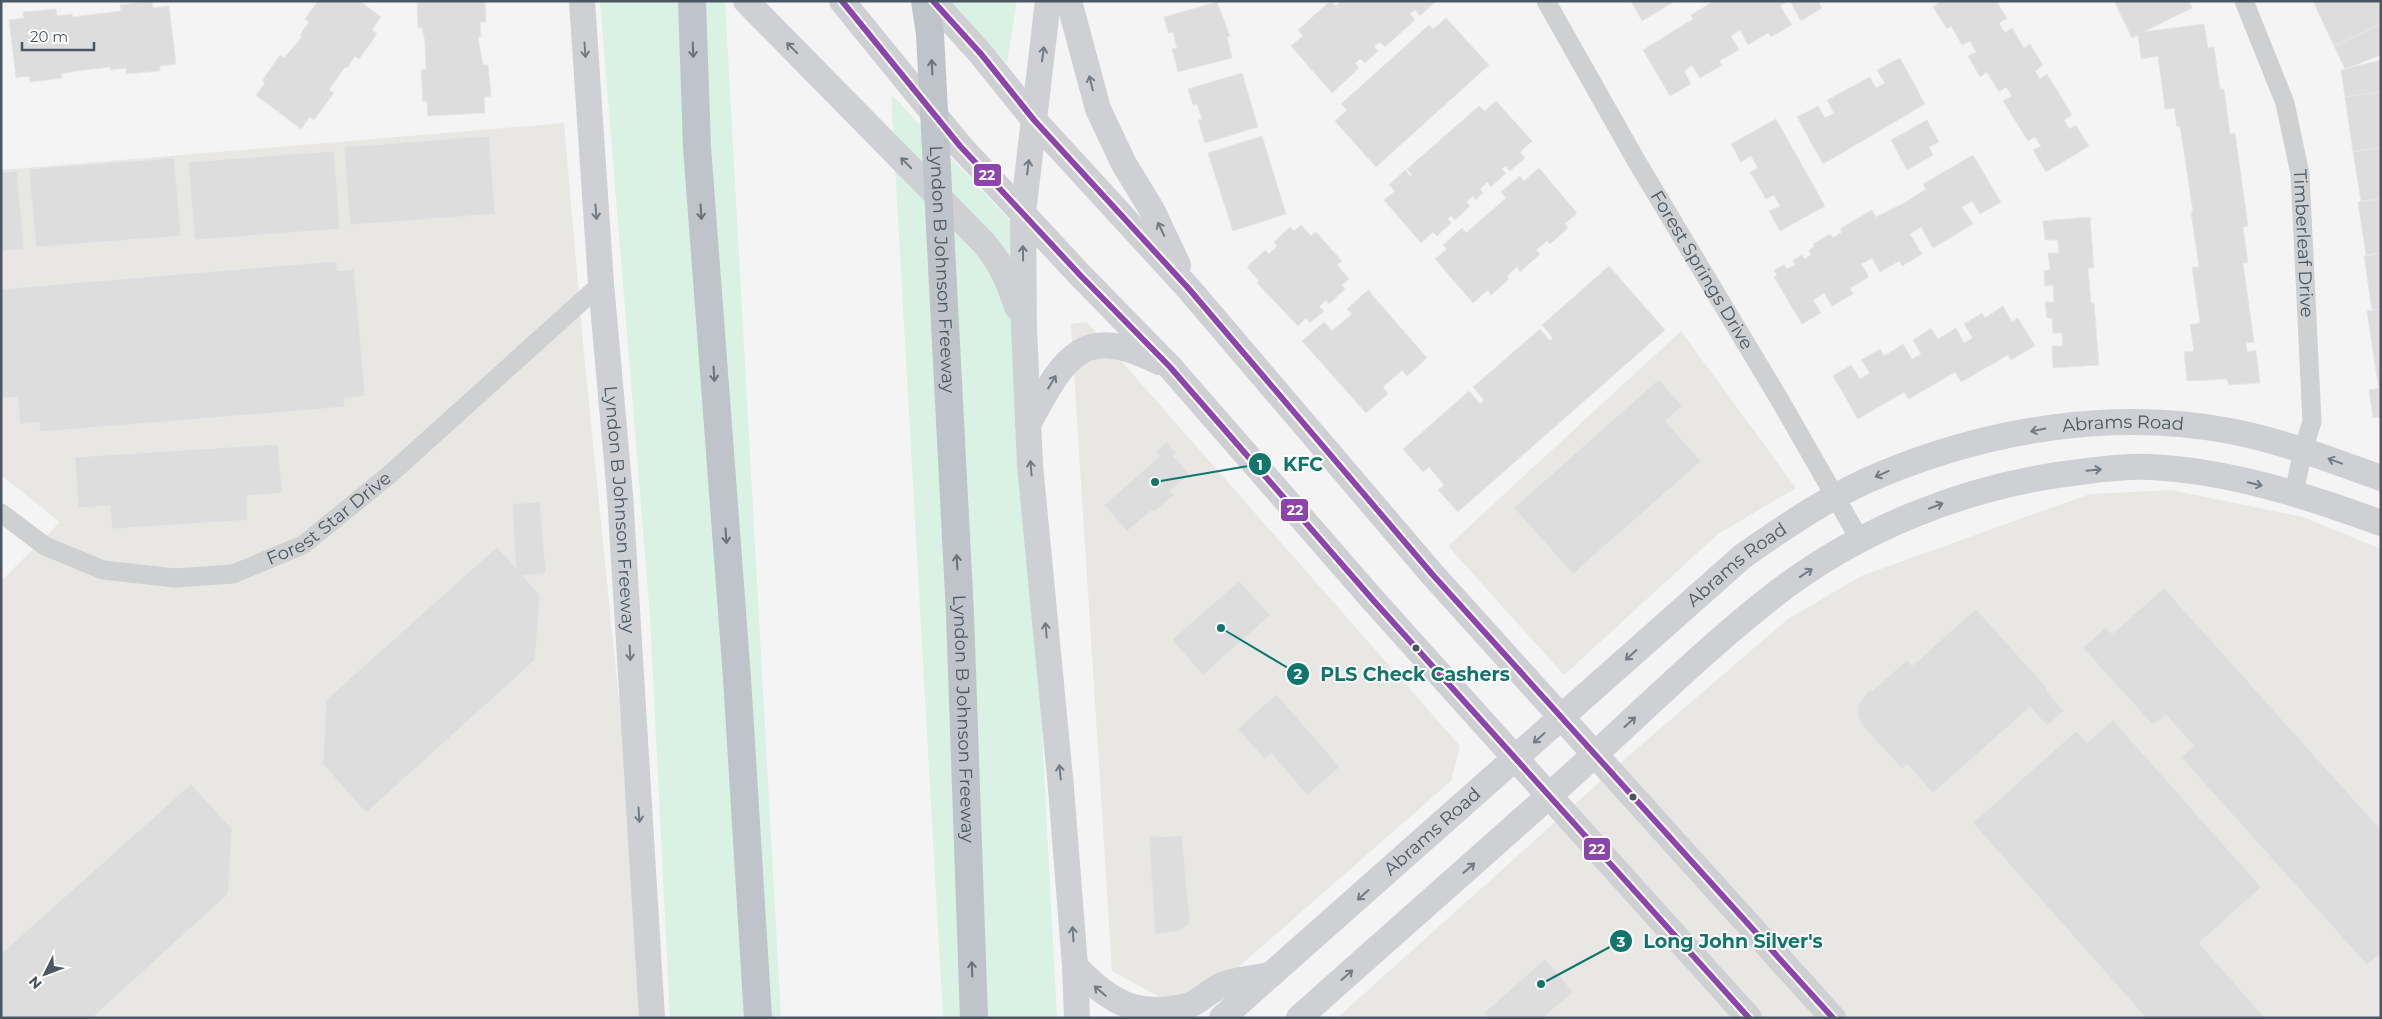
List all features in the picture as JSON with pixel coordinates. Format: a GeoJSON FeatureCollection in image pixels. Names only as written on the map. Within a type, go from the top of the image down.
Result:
{"type":"FeatureCollection","features":[{"type":"Feature","properties":{"kind":"highway"},"geometry":{"type":"LineString","coordinates":[[692,1],[696,147],[736,668],[758,1018]]}},
{"type":"Feature","properties":{"kind":"highway","name":"Lyndon B Johnson Freeway"},"geometry":{"type":"LineString","coordinates":[[926,1],[930,34],[960,614],[974,1018]]}},
{"type":"Feature","properties":{"kind":"highway"},"geometry":{"type":"LineString","coordinates":[[930,34],[932,1]]}},
{"type":"Feature","properties":{"kind":"main road","name":"Lyndon B Johnson Freeway"},"geometry":{"type":"LineString","coordinates":[[582,1],[601,284],[620,496],[652,1018]]}},
{"type":"Feature","properties":{"kind":"main road"},"geometry":{"type":"LineString","coordinates":[[746,1],[953,211],[999,261],[1006,275],[1024,327]]}},
{"type":"Feature","properties":{"kind":"main road"},"geometry":{"type":"LineString","coordinates":[[842,1],[960,146],[1170,367],[1373,600],[1749,1018]]}},
{"type":"Feature","properties":{"kind":"main road"},"geometry":{"type":"LineString","coordinates":[[932,1],[981,54],[1034,120],[1189,289],[1432,574],[1833,1018]]}},
{"type":"Feature","properties":{"kind":"main road"},"geometry":{"type":"LineString","coordinates":[[1048,1],[1023,213],[1024,327],[1028,425],[1061,788],[1075,966],[1077,1018]]}},
{"type":"Feature","properties":{"kind":"main road"},"geometry":{"type":"LineString","coordinates":[[1068,1],[1098,110],[1124,164],[1152,210],[1189,289]]}},
{"type":"Feature","properties":{"kind":"main road"},"geometry":{"type":"LineString","coordinates":[[1028,425],[1053,379],[1065,363],[1078,352],[1092,347],[1108,345],[1143,353],[1170,367]]}},
{"type":"Feature","properties":{"kind":"main road","name":"Abrams Road"},"geometry":{"type":"LineString","coordinates":[[1222,1018],[1274,974],[1743,556],[1788,524],[1881,474],[1933,455],[1992,439],[2054,427],[2113,422],[2170,423],[2230,431],[2302,450],[2381,478]]}},
{"type":"Feature","properties":{"kind":"main road"},"geometry":{"type":"LineString","coordinates":[[1299,1018],[1766,601],[1828,558],[1860,540],[1920,512],[1961,496],[2006,484],[2054,475],[2105,469],[2149,467],[2226,476],[2294,493],[2381,523]]}},
{"type":"Feature","properties":{"kind":"main road"},"geometry":{"type":"LineString","coordinates":[[1075,966],[1099,991],[1116,1003],[1132,1012],[1150,1016],[1168,1015],[1191,1005],[1222,985],[1274,974]]}},
{"type":"Feature","properties":{"kind":"street","name":"Forest Springs Drive"},"geometry":{"type":"LineString","coordinates":[[1546,1],[1638,162],[1773,388],[1860,540]]}},
{"type":"Feature","properties":{"kind":"street","name":"Timberleaf Drive"},"geometry":{"type":"LineString","coordinates":[[2244,1],[2285,103],[2300,174],[2312,422],[2302,450],[2294,493]]}},
{"type":"Feature","properties":{"kind":"street","name":"Forest Star Drive"},"geometry":{"type":"LineString","coordinates":[[1,513],[45,546],[103,570],[175,578],[234,574],[303,545],[389,475],[601,284]]}},
{"type":"Feature","properties":{"kind":"shaded area"},"geometry":{"type":"Polygon","coordinates":[[[564,123],[584,354],[651,1018],[1,1018],[1,581],[60,522],[1,475],[1,170],[564,123]]]}},
{"type":"Feature","properties":{"kind":"shaded area"},"geometry":{"type":"Polygon","coordinates":[[[1087,322],[1460,746],[1451,781],[1187,1012],[1112,971],[1071,324],[1087,322]]]}},
{"type":"Feature","properties":{"kind":"shaded area"},"geometry":{"type":"Polygon","coordinates":[[[1681,331],[1796,488],[1718,534],[1564,675],[1448,546],[1681,331]]]}},
{"type":"Feature","properties":{"kind":"shaded area"},"geometry":{"type":"Polygon","coordinates":[[[2171,490],[2303,517],[2381,549],[2381,1018],[1337,1018],[1633,752],[1788,619],[1861,576],[2090,494],[2171,490]]]}},
{"type":"Feature","properties":{"kind":"green space"},"geometry":{"type":"Polygon","coordinates":[[[600,1],[725,1],[781,1018],[670,1018],[650,617],[600,1]]]}},
{"type":"Feature","properties":{"kind":"green space"},"geometry":{"type":"Polygon","coordinates":[[[950,1],[1017,1],[1007,63],[950,1]]]}},
{"type":"Feature","properties":{"kind":"green space"},"geometry":{"type":"Polygon","coordinates":[[[891,94],[1015,226],[1057,1018],[943,1018],[891,94]]]}},
{"type":"Feature","properties":{"kind":"building"},"geometry":{"type":"Polygon","coordinates":[[[152,1],[153,8],[169,6],[176,64],[160,66],[160,71],[126,74],[126,68],[111,70],[110,67],[76,71],[61,74],[62,78],[30,82],[29,76],[16,78],[9,20],[24,18],[23,12],[56,9],[57,16],[72,14],[73,17],[121,11],[120,5],[152,1]]]}},
{"type":"Feature","properties":{"kind":"building"},"geometry":{"type":"Polygon","coordinates":[[[318,1],[360,1],[381,17],[372,30],[377,34],[359,59],[355,56],[347,68],[345,67],[329,90],[334,93],[314,120],[310,117],[301,129],[256,95],[265,83],[262,81],[280,55],[284,58],[302,37],[300,35],[309,22],[305,19],[318,1]]]}},
{"type":"Feature","properties":{"kind":"building"},"geometry":{"type":"Polygon","coordinates":[[[417,1],[485,1],[486,22],[480,22],[481,37],[478,37],[483,65],[488,65],[491,96],[484,97],[485,113],[428,116],[427,101],[423,102],[421,70],[426,69],[425,42],[422,28],[418,28],[417,1]]]}},
{"type":"Feature","properties":{"kind":"building"},"geometry":{"type":"Polygon","coordinates":[[[1330,1],[1336,6],[1341,1],[1436,1],[1420,16],[1415,10],[1410,14],[1415,20],[1385,47],[1380,42],[1374,46],[1378,51],[1365,63],[1360,59],[1355,63],[1359,68],[1332,93],[1291,46],[1303,36],[1298,30],[1330,1]]]}},
{"type":"Feature","properties":{"kind":"building"},"geometry":{"type":"Polygon","coordinates":[[[1631,1],[1675,1],[1642,21],[1631,1]]]}},
{"type":"Feature","properties":{"kind":"building"},"geometry":{"type":"Polygon","coordinates":[[[1714,1],[1788,1],[1780,6],[1792,25],[1771,37],[1768,33],[1748,45],[1740,30],[1731,36],[1739,50],[1719,61],[1722,65],[1700,78],[1692,65],[1684,71],[1691,84],[1670,96],[1643,50],[1693,19],[1691,15],[1714,1]]]}},
{"type":"Feature","properties":{"kind":"building"},"geometry":{"type":"Polygon","coordinates":[[[1790,1],[1822,1],[1819,3],[1822,8],[1801,21],[1790,1]]]}},
{"type":"Feature","properties":{"kind":"building"},"geometry":{"type":"Polygon","coordinates":[[[1940,1],[1996,1],[2007,18],[1999,23],[2005,33],[2012,28],[2024,48],[2030,44],[2043,65],[2035,71],[2040,79],[2047,74],[2072,115],[2064,120],[2069,129],[2076,125],[2089,146],[2046,172],[2033,150],[2041,146],[2035,137],[2028,141],[2003,101],[2012,96],[2006,87],[1999,92],[1987,72],[1980,77],[1968,56],[1976,52],[1970,41],[1962,45],[1951,26],[1947,29],[1933,7],[1940,1]]]}},
{"type":"Feature","properties":{"kind":"building"},"geometry":{"type":"Polygon","coordinates":[[[2114,1],[2189,1],[2192,8],[2143,32],[2204,24],[2208,48],[2214,47],[2220,89],[2224,89],[2230,134],[2235,133],[2248,226],[2243,227],[2248,263],[2243,263],[2254,342],[2246,343],[2247,352],[2256,350],[2260,383],[2229,385],[2227,379],[2187,381],[2184,352],[2194,351],[2190,325],[2200,323],[2192,267],[2199,267],[2180,126],[2177,127],[2174,108],[2165,109],[2158,56],[2141,59],[2138,35],[2132,38],[2114,1]]]}},
{"type":"Feature","properties":{"kind":"building"},"geometry":{"type":"Polygon","coordinates":[[[2313,1],[2378,1],[2381,8],[2381,24],[2334,46],[2313,1]]]}},
{"type":"Feature","properties":{"kind":"building"},"geometry":{"type":"Polygon","coordinates":[[[1217,2],[1230,36],[1227,37],[1232,58],[1178,72],[1172,49],[1177,48],[1173,32],[1168,33],[1164,17],[1217,2]]]}},
{"type":"Feature","properties":{"kind":"building"},"geometry":{"type":"Polygon","coordinates":[[[1446,18],[1489,65],[1376,167],[1335,121],[1347,110],[1341,104],[1429,25],[1433,29],[1446,18]]]}},
{"type":"Feature","properties":{"kind":"building"},"geometry":{"type":"Polygon","coordinates":[[[2381,24],[2381,55],[2345,69],[2334,46],[2381,24]]]}},
{"type":"Feature","properties":{"kind":"building"},"geometry":{"type":"Polygon","coordinates":[[[1900,58],[1925,104],[1823,164],[1797,117],[1818,106],[1825,118],[1834,113],[1827,100],[1870,77],[1876,88],[1885,83],[1877,70],[1900,58]]]}},
{"type":"Feature","properties":{"kind":"building"},"geometry":{"type":"Polygon","coordinates":[[[2381,60],[2381,92],[2345,97],[2341,70],[2381,60]]]}},
{"type":"Feature","properties":{"kind":"building"},"geometry":{"type":"Polygon","coordinates":[[[1242,73],[1258,127],[1205,143],[1198,120],[1202,119],[1197,104],[1193,105],[1188,89],[1242,73]]]}},
{"type":"Feature","properties":{"kind":"building"},"geometry":{"type":"Polygon","coordinates":[[[2381,92],[2381,147],[2353,152],[2345,97],[2381,92]]]}},
{"type":"Feature","properties":{"kind":"building"},"geometry":{"type":"Polygon","coordinates":[[[1496,101],[1532,141],[1520,152],[1525,158],[1510,171],[1506,166],[1502,169],[1506,173],[1491,187],[1487,182],[1480,189],[1483,193],[1476,200],[1473,196],[1466,202],[1470,206],[1455,220],[1451,216],[1448,219],[1451,223],[1437,236],[1433,232],[1421,243],[1384,200],[1395,191],[1389,185],[1405,170],[1411,177],[1412,175],[1407,169],[1479,106],[1485,111],[1496,101]]]}},
{"type":"Feature","properties":{"kind":"building"},"geometry":{"type":"Polygon","coordinates":[[[1776,119],[1825,206],[1780,231],[1769,211],[1780,206],[1774,195],[1766,199],[1750,172],[1758,168],[1751,156],[1741,162],[1731,144],[1776,119]]]}},
{"type":"Feature","properties":{"kind":"building"},"geometry":{"type":"Polygon","coordinates":[[[1927,120],[1939,142],[1929,147],[1933,155],[1907,170],[1891,140],[1927,120]]]}},
{"type":"Feature","properties":{"kind":"building"},"geometry":{"type":"Polygon","coordinates":[[[489,136],[495,214],[350,225],[344,147],[489,136]]]}},
{"type":"Feature","properties":{"kind":"building"},"geometry":{"type":"Polygon","coordinates":[[[1262,136],[1286,214],[1233,231],[1208,153],[1262,136]]]}},
{"type":"Feature","properties":{"kind":"building"},"geometry":{"type":"Polygon","coordinates":[[[2381,147],[2381,199],[2361,201],[2353,152],[2381,147]]]}},
{"type":"Feature","properties":{"kind":"building"},"geometry":{"type":"Polygon","coordinates":[[[334,151],[340,229],[195,240],[188,162],[334,151]]]}},
{"type":"Feature","properties":{"kind":"building"},"geometry":{"type":"Polygon","coordinates":[[[1973,155],[2001,202],[1980,214],[1972,201],[1962,207],[1973,224],[1933,248],[1921,227],[1910,234],[1922,254],[1902,266],[1899,261],[1880,272],[1872,258],[1861,264],[1869,277],[1850,288],[1853,294],[1832,306],[1824,293],[1813,300],[1821,313],[1802,324],[1774,277],[1777,275],[1774,270],[1784,265],[1787,269],[1795,265],[1793,260],[1802,255],[1804,259],[1811,255],[1809,250],[1814,246],[1813,244],[1830,234],[1833,238],[1842,232],[1840,229],[1872,210],[1876,217],[1906,202],[1926,189],[1923,184],[1973,155]]]}},
{"type":"Feature","properties":{"kind":"building"},"geometry":{"type":"Polygon","coordinates":[[[174,158],[181,236],[36,247],[29,169],[174,158]]]}},
{"type":"Feature","properties":{"kind":"building"},"geometry":{"type":"Polygon","coordinates":[[[1539,168],[1577,213],[1565,224],[1568,228],[1550,244],[1547,241],[1536,250],[1540,254],[1520,272],[1517,267],[1507,276],[1509,279],[1491,295],[1488,290],[1473,303],[1435,259],[1447,249],[1443,245],[1462,228],[1466,233],[1506,198],[1501,192],[1520,176],[1524,181],[1539,168]]]}},
{"type":"Feature","properties":{"kind":"building"},"geometry":{"type":"Polygon","coordinates":[[[17,171],[24,249],[1,251],[1,173],[17,171]]]}},
{"type":"Feature","properties":{"kind":"building"},"geometry":{"type":"Polygon","coordinates":[[[2381,199],[2381,253],[2366,255],[2358,202],[2381,199]]]}},
{"type":"Feature","properties":{"kind":"building"},"geometry":{"type":"Polygon","coordinates":[[[2090,217],[2094,268],[2088,268],[2091,303],[2094,303],[2099,365],[2053,368],[2052,346],[2063,346],[2062,333],[2053,333],[2052,318],[2047,318],[2045,302],[2054,302],[2053,285],[2045,286],[2044,271],[2050,270],[2048,253],[2059,253],[2058,240],[2045,240],[2043,221],[2090,217]]]}},
{"type":"Feature","properties":{"kind":"building"},"geometry":{"type":"Polygon","coordinates":[[[1301,225],[1311,236],[1316,232],[1342,261],[1337,265],[1349,279],[1342,285],[1345,289],[1329,304],[1326,300],[1319,306],[1324,311],[1310,323],[1306,318],[1298,326],[1257,283],[1259,281],[1247,267],[1265,250],[1269,254],[1277,246],[1274,242],[1290,227],[1294,231],[1301,225]]]}},
{"type":"Feature","properties":{"kind":"building"},"geometry":{"type":"Polygon","coordinates":[[[2381,253],[2381,309],[2372,310],[2364,256],[2381,253]]]}},
{"type":"Feature","properties":{"kind":"building"},"geometry":{"type":"Polygon","coordinates":[[[337,261],[337,271],[354,269],[365,396],[344,398],[345,407],[40,432],[39,422],[20,424],[18,397],[1,398],[1,289],[337,261]]]}},
{"type":"Feature","properties":{"kind":"building"},"geometry":{"type":"Polygon","coordinates":[[[1609,266],[1665,330],[1458,512],[1438,490],[1444,485],[1429,467],[1423,472],[1403,449],[1469,391],[1480,404],[1484,400],[1473,387],[1540,329],[1550,341],[1553,338],[1542,325],[1609,266]]]}},
{"type":"Feature","properties":{"kind":"building"},"geometry":{"type":"Polygon","coordinates":[[[1368,290],[1427,358],[1407,376],[1402,370],[1383,387],[1388,394],[1366,413],[1302,341],[1324,322],[1332,331],[1352,314],[1347,309],[1368,290]]]}},
{"type":"Feature","properties":{"kind":"building"},"geometry":{"type":"Polygon","coordinates":[[[2003,306],[2012,322],[2018,318],[2035,346],[2011,360],[2008,355],[1961,382],[1955,372],[1909,399],[1904,392],[1858,419],[1833,376],[1851,365],[1860,379],[1870,373],[1861,360],[1880,349],[1884,356],[1903,344],[1912,359],[1921,354],[1913,340],[1931,328],[1938,339],[1956,328],[1964,343],[1973,338],[1964,324],[1982,313],[1985,318],[2003,306]]]}},
{"type":"Feature","properties":{"kind":"building"},"geometry":{"type":"Polygon","coordinates":[[[2381,309],[2381,364],[2375,365],[2367,311],[2381,309]]]}},
{"type":"Feature","properties":{"kind":"building"},"geometry":{"type":"Polygon","coordinates":[[[2381,364],[2381,388],[2379,389],[2375,365],[2381,364]]]}},
{"type":"Feature","properties":{"kind":"building"},"geometry":{"type":"Polygon","coordinates":[[[1659,379],[1682,406],[1665,421],[1701,461],[1573,574],[1514,508],[1659,379]]]}},
{"type":"Feature","properties":{"kind":"building"},"geometry":{"type":"Polygon","coordinates":[[[2381,388],[2381,417],[2373,418],[2369,390],[2381,388]]]}},
{"type":"Feature","properties":{"kind":"building"},"geometry":{"type":"Polygon","coordinates":[[[1167,442],[1176,453],[1173,456],[1190,474],[1170,491],[1174,495],[1127,531],[1104,505],[1160,456],[1156,451],[1167,442]]]}},
{"type":"Feature","properties":{"kind":"building"},"geometry":{"type":"Polygon","coordinates":[[[278,444],[282,493],[247,496],[248,520],[112,529],[110,506],[78,508],[75,457],[278,444]]]}},
{"type":"Feature","properties":{"kind":"building"},"geometry":{"type":"Polygon","coordinates":[[[540,502],[546,573],[523,576],[540,595],[535,660],[366,813],[323,764],[326,700],[497,547],[516,568],[512,504],[540,502]]]}},
{"type":"Feature","properties":{"kind":"building"},"geometry":{"type":"Polygon","coordinates":[[[1239,581],[1270,615],[1203,675],[1172,640],[1239,581]]]}},
{"type":"Feature","properties":{"kind":"building"},"geometry":{"type":"Polygon","coordinates":[[[2164,588],[2381,830],[2381,953],[2367,965],[2181,757],[2194,746],[2166,715],[2153,725],[2083,648],[2106,627],[2112,634],[2164,588]]]}},
{"type":"Feature","properties":{"kind":"building"},"geometry":{"type":"Polygon","coordinates":[[[1976,609],[2048,689],[2046,691],[2064,711],[2047,726],[2030,707],[1933,793],[1907,764],[1902,769],[1862,725],[1858,716],[1858,705],[1870,689],[1872,691],[1907,660],[1912,666],[1976,609]]]}},
{"type":"Feature","properties":{"kind":"building"},"geometry":{"type":"Polygon","coordinates":[[[1276,694],[1340,767],[1307,795],[1271,753],[1264,759],[1238,729],[1276,694]]]}},
{"type":"Feature","properties":{"kind":"building"},"geometry":{"type":"Polygon","coordinates":[[[2113,720],[2261,887],[2199,943],[2265,1018],[2146,1018],[1973,823],[2076,731],[2087,743],[2113,720]]]}},
{"type":"Feature","properties":{"kind":"building"},"geometry":{"type":"Polygon","coordinates":[[[191,784],[232,829],[228,894],[92,1018],[1,1018],[1,954],[191,784]]]}},
{"type":"Feature","properties":{"kind":"building"},"geometry":{"type":"Polygon","coordinates":[[[1182,836],[1190,923],[1178,931],[1155,934],[1149,837],[1182,836]]]}},
{"type":"Feature","properties":{"kind":"building"},"geometry":{"type":"Polygon","coordinates":[[[1545,959],[1573,992],[1543,1018],[1488,1018],[1484,1013],[1545,959]]]}},
{"type":"Feature","properties":{"kind":"transit line","name":"22"},"geometry":{"type":"LineString","coordinates":[[842,1],[960,146],[1080,275],[1170,367],[1373,600],[1749,1018]]}},
{"type":"Feature","properties":{"kind":"transit line","name":"22"},"geometry":{"type":"LineString","coordinates":[[933,1],[981,54],[1034,120],[1189,289],[1432,574],[1833,1018]]}},
{"type":"Feature","properties":{"kind":"place","name":"KFC"},"geometry":{"type":"Point","coordinates":[1155,482]}},
{"type":"Feature","properties":{"kind":"place","name":"PLS Check Cashers"},"geometry":{"type":"Point","coordinates":[1221,628]}},
{"type":"Feature","properties":{"kind":"place","name":"Long John Silver's"},"geometry":{"type":"Point","coordinates":[1541,984]}}]}
